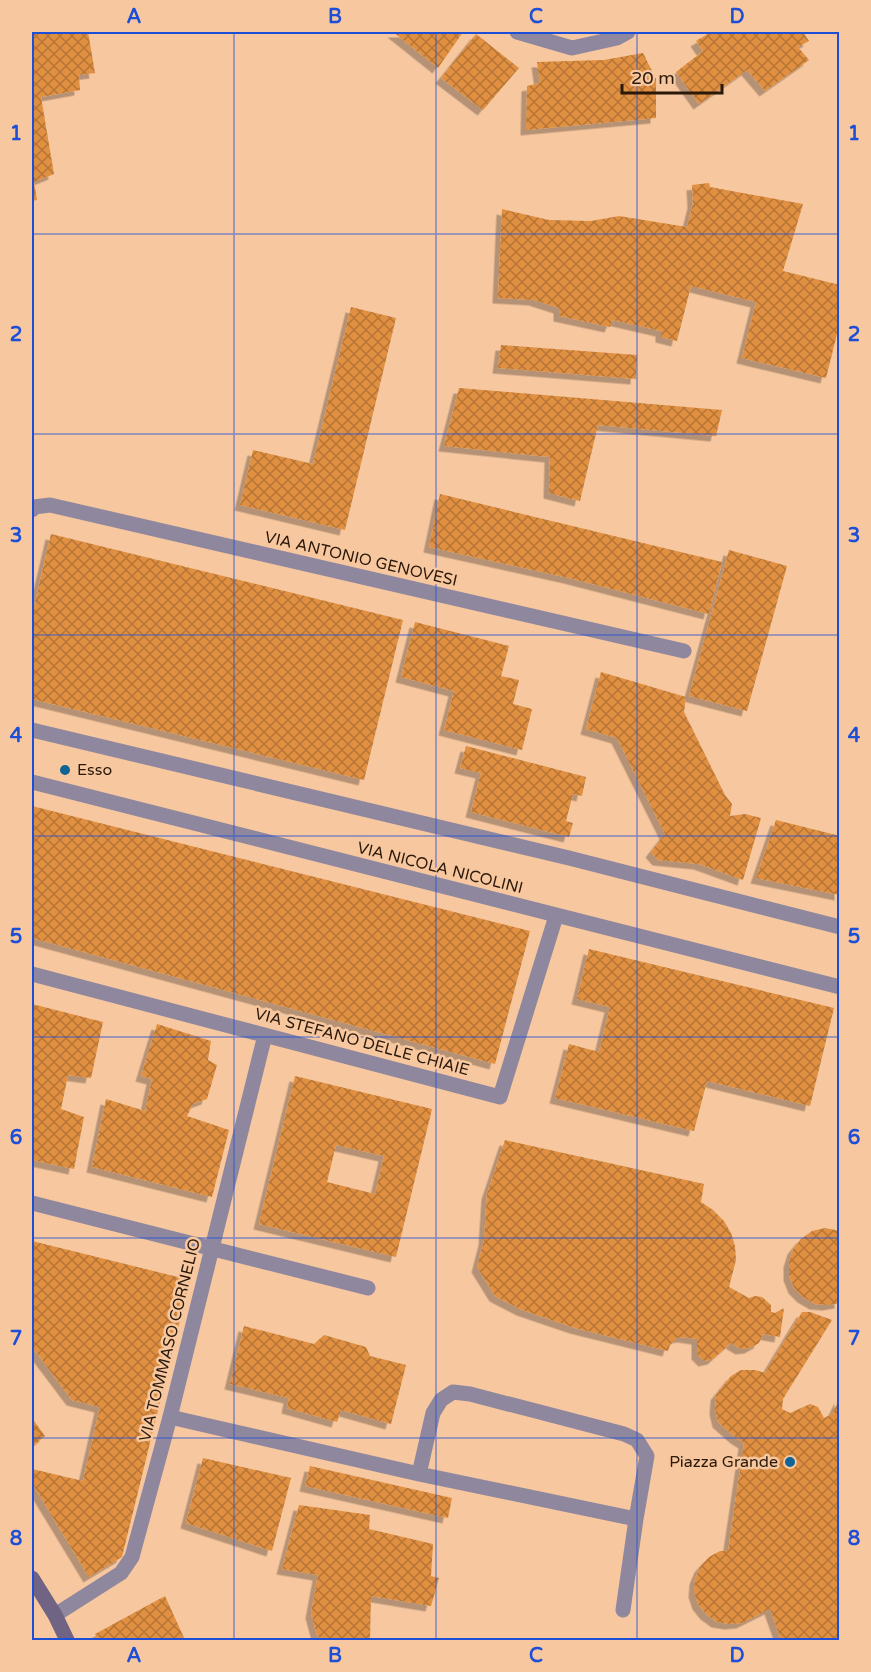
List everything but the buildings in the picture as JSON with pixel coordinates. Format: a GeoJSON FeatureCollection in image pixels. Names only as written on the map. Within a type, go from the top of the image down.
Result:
{"type":"FeatureCollection","features":[{"type":"Feature","properties":{"kind":"main road"},"geometry":{"type":"LineString","coordinates":[[32,1578],[55,1615],[67,1641]]}},
{"type":"Feature","properties":{"kind":"street"},"geometry":{"type":"LineString","coordinates":[[517,32],[572,48],[617,38],[628,32]]}},
{"type":"Feature","properties":{"kind":"street","name":"VIA ANTONIO GENOVESI"},"geometry":{"type":"LineString","coordinates":[[32,510],[34,507],[50,505],[684,651]]}},
{"type":"Feature","properties":{"kind":"street"},"geometry":{"type":"LineString","coordinates":[[32,730],[569,858],[840,927]]}},
{"type":"Feature","properties":{"kind":"street","name":"VIA NICOLA NICOLINI"},"geometry":{"type":"LineString","coordinates":[[32,782],[840,987]]}},
{"type":"Feature","properties":{"kind":"street","name":"VIA STEFANO DELLE CHIAIE"},"geometry":{"type":"LineString","coordinates":[[32,974],[500,1097],[556,916]]}},
{"type":"Feature","properties":{"kind":"street","name":"VIA TOMMASO CORNELIO"},"geometry":{"type":"LineString","coordinates":[[55,1615],[121,1573],[128,1566],[170,1417],[265,1035]]}},
{"type":"Feature","properties":{"kind":"street"},"geometry":{"type":"LineString","coordinates":[[32,1203],[368,1288]]}},
{"type":"Feature","properties":{"kind":"street"},"geometry":{"type":"LineString","coordinates":[[419,1474],[434,1413],[441,1400],[453,1392],[470,1394],[624,1434],[637,1440],[647,1456],[623,1610]]}},
{"type":"Feature","properties":{"kind":"street"},"geometry":{"type":"LineString","coordinates":[[170,1417],[419,1474],[636,1519]]}},
{"type":"Feature","properties":{"kind":"place","name":"Esso"},"geometry":{"type":"Point","coordinates":[65,770]}},
{"type":"Feature","properties":{"kind":"place","name":"Piazza Grande"},"geometry":{"type":"Point","coordinates":[790,1462]}}]}
